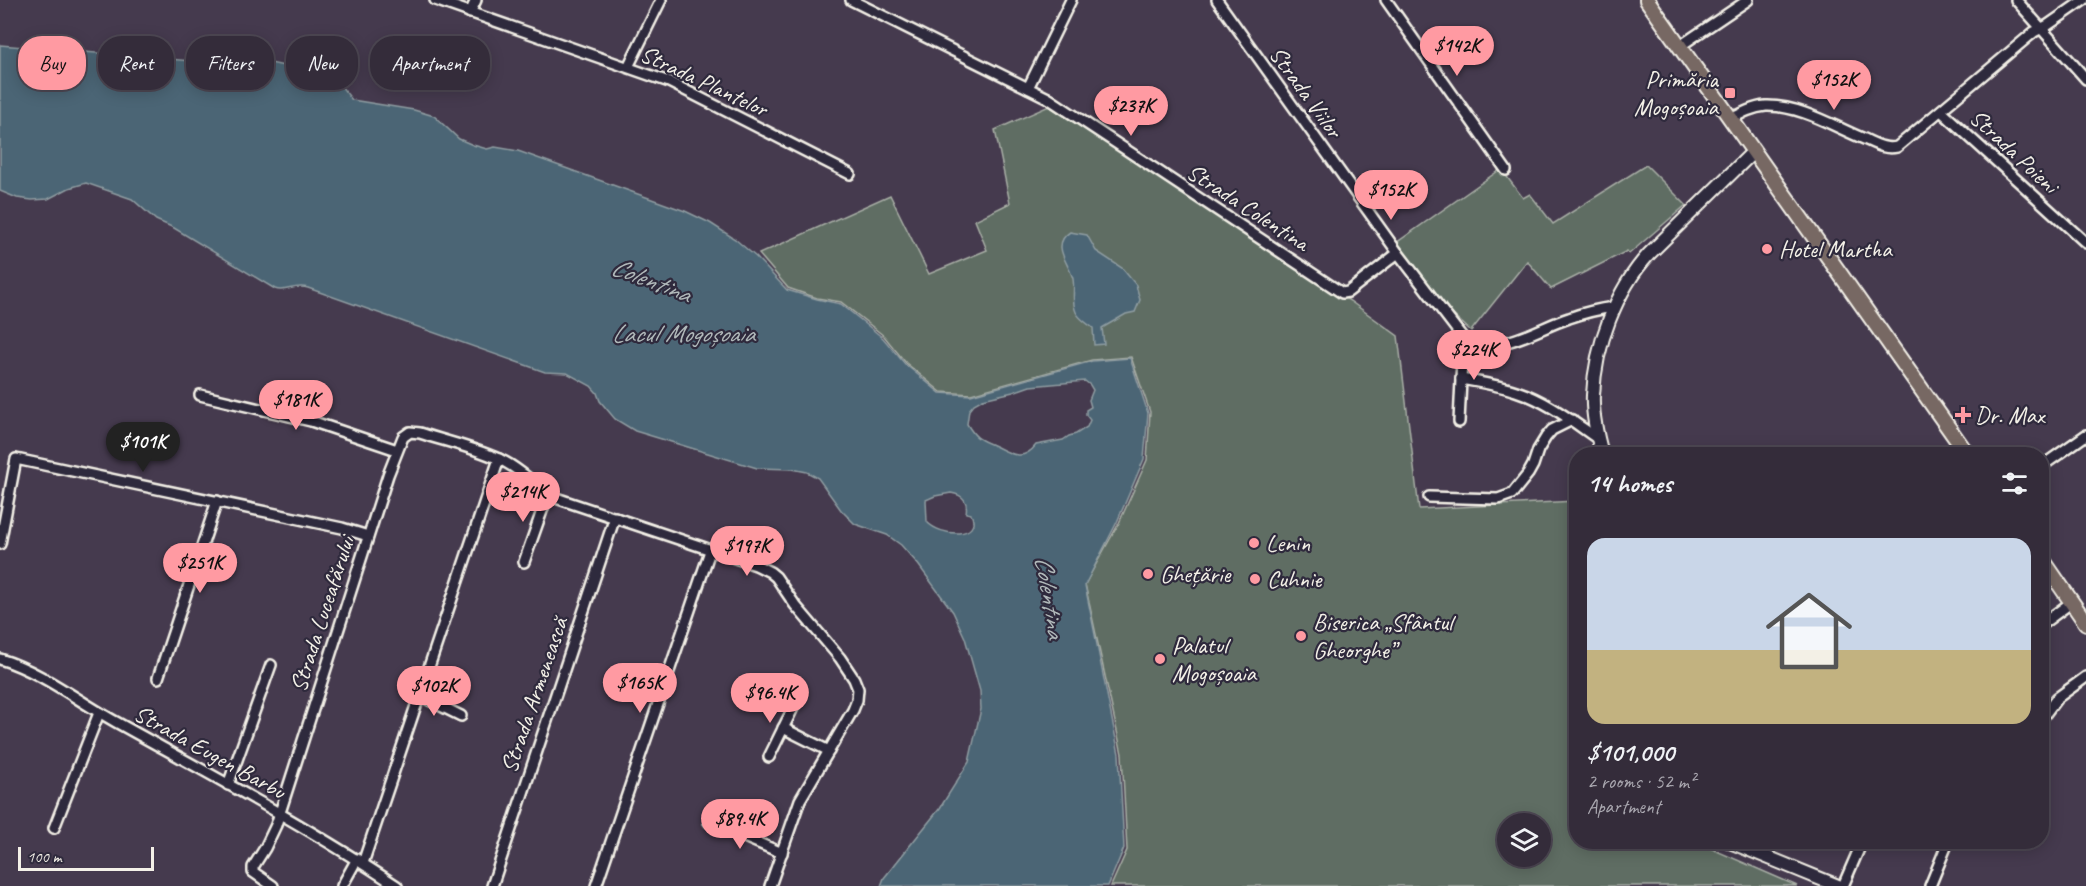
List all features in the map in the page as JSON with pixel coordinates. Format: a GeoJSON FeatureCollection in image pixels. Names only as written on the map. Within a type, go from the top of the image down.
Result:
{"type":"FeatureCollection","features":[{"type":"Feature","properties":{"kind":"main road"},"geometry":{"type":"LineString","coordinates":[[1647,0],[1962,447]]}},
{"type":"Feature","properties":{"kind":"main road"},"geometry":{"type":"LineString","coordinates":[[2049,569],[2086,623]]}},
{"type":"Feature","properties":{"kind":"street","name":"Strada Plantelor"},"geometry":{"type":"LineString","coordinates":[[435,0],[669,82],[850,174]]}},
{"type":"Feature","properties":{"kind":"street"},"geometry":{"type":"LineString","coordinates":[[470,13],[476,0]]}},
{"type":"Feature","properties":{"kind":"street"},"geometry":{"type":"LineString","coordinates":[[628,67],[661,0]]}},
{"type":"Feature","properties":{"kind":"street","name":"Strada Colentina"},"geometry":{"type":"LineString","coordinates":[[851,0],[1048,98],[1342,293],[1348,292],[1398,253]]}},
{"type":"Feature","properties":{"kind":"street"},"geometry":{"type":"LineString","coordinates":[[1028,88],[1071,0]]}},
{"type":"Feature","properties":{"kind":"street","name":"Strada Viilor"},"geometry":{"type":"LineString","coordinates":[[1217,0],[1398,253],[1462,338]]}},
{"type":"Feature","properties":{"kind":"street"},"geometry":{"type":"LineString","coordinates":[[1386,0],[1506,170]]}},
{"type":"Feature","properties":{"kind":"street"},"geometry":{"type":"LineString","coordinates":[[1680,46],[1748,0]]}},
{"type":"Feature","properties":{"kind":"street"},"geometry":{"type":"LineString","coordinates":[[2016,0],[2086,79]]}},
{"type":"Feature","properties":{"kind":"street","name":"Strada Poieni"},"geometry":{"type":"LineString","coordinates":[[1731,119],[1754,108],[1778,107],[1794,110],[1888,148],[1902,144],[2040,29],[2084,0]]}},
{"type":"Feature","properties":{"kind":"street","name":"Strada Poieni"},"geometry":{"type":"LineString","coordinates":[[1941,111],[2086,243]]}},
{"type":"Feature","properties":{"kind":"street"},"geometry":{"type":"LineString","coordinates":[[1600,447],[1593,410],[1594,387],[1602,345],[1614,307],[1622,291],[1638,266],[1754,152]]}},
{"type":"Feature","properties":{"kind":"street"},"geometry":{"type":"LineString","coordinates":[[1459,422],[1462,338],[1478,344],[1509,342],[1568,318],[1614,307]]}},
{"type":"Feature","properties":{"kind":"street"},"geometry":{"type":"LineString","coordinates":[[1461,379],[1516,391],[1532,397],[1572,420],[1598,439]]}},
{"type":"Feature","properties":{"kind":"street"},"geometry":{"type":"LineString","coordinates":[[200,395],[311,421],[397,450]]}},
{"type":"Feature","properties":{"kind":"street"},"geometry":{"type":"LineString","coordinates":[[1430,497],[1498,499],[1512,494],[1528,474],[1546,437],[1552,430],[1572,420]]}},
{"type":"Feature","properties":{"kind":"street","name":"Strada Luceafărului"},"geometry":{"type":"LineString","coordinates":[[273,886],[252,869],[270,837],[279,813],[368,536],[403,437],[410,432],[420,433],[499,459]]}},
{"type":"Feature","properties":{"kind":"street"},"geometry":{"type":"LineString","coordinates":[[2049,461],[2086,435]]}},
{"type":"Feature","properties":{"kind":"street"},"geometry":{"type":"LineString","coordinates":[[0,544],[16,459],[342,528],[368,536]]}},
{"type":"Feature","properties":{"kind":"street"},"geometry":{"type":"LineString","coordinates":[[342,886],[360,861],[499,459],[548,494],[770,572],[840,658],[854,680],[858,689],[857,700],[800,800],[770,886]]}},
{"type":"Feature","properties":{"kind":"street"},"geometry":{"type":"LineString","coordinates":[[524,562],[548,494]]}},
{"type":"Feature","properties":{"kind":"street"},"geometry":{"type":"LineString","coordinates":[[158,678],[217,501]]}},
{"type":"Feature","properties":{"kind":"street","name":"Strada Armenească"},"geometry":{"type":"LineString","coordinates":[[492,886],[615,517]]}},
{"type":"Feature","properties":{"kind":"street"},"geometry":{"type":"LineString","coordinates":[[596,886],[710,551]]}},
{"type":"Feature","properties":{"kind":"street"},"geometry":{"type":"LineString","coordinates":[[2049,619],[2072,602]]}},
{"type":"Feature","properties":{"kind":"street","name":"Strada Eugen Barbu"},"geometry":{"type":"LineString","coordinates":[[0,659],[22,667],[99,713],[279,813],[398,886]]}},
{"type":"Feature","properties":{"kind":"street"},"geometry":{"type":"LineString","coordinates":[[228,785],[270,664]]}},
{"type":"Feature","properties":{"kind":"street"},"geometry":{"type":"LineString","coordinates":[[2049,709],[2057,698],[2086,677]]}},
{"type":"Feature","properties":{"kind":"street"},"geometry":{"type":"LineString","coordinates":[[419,695],[461,716]]}},
{"type":"Feature","properties":{"kind":"street"},"geometry":{"type":"LineString","coordinates":[[769,757],[795,704]]}},
{"type":"Feature","properties":{"kind":"street"},"geometry":{"type":"LineString","coordinates":[[54,828],[99,713]]}},
{"type":"Feature","properties":{"kind":"street"},"geometry":{"type":"LineString","coordinates":[[783,728],[829,751]]}},
{"type":"Feature","properties":{"kind":"street"},"geometry":{"type":"LineString","coordinates":[[709,822],[782,853]]}},
{"type":"Feature","properties":{"kind":"street"},"geometry":{"type":"LineString","coordinates":[[1748,849],[1840,886],[1859,849]]}},
{"type":"Feature","properties":{"kind":"street"},"geometry":{"type":"LineString","coordinates":[[1930,886],[1945,849]]}},
{"type":"Feature","properties":{"kind":"green space"},"geometry":{"type":"Polygon","coordinates":[[[1049,106],[1350,301],[1398,336],[1419,509],[1569,501],[1569,849],[1712,849],[1797,886],[1111,886],[1127,850],[1122,754],[1085,584],[1119,523],[1147,460],[1150,412],[1131,357],[1092,360],[971,394],[941,392],[906,363],[884,336],[841,302],[817,298],[788,288],[759,254],[890,195],[929,274],[987,250],[975,220],[1010,203],[995,130],[1049,106]]]}},
{"type":"Feature","properties":{"kind":"green space"},"geometry":{"type":"Polygon","coordinates":[[[1646,165],[1686,205],[1629,254],[1627,251],[1551,289],[1527,261],[1471,331],[1451,313],[1396,243],[1501,169],[1523,198],[1530,194],[1553,224],[1646,165]]]}},
{"type":"Feature","properties":{"kind":"water","name":"Lacul Mogoșoaia"},"geometry":{"type":"Polygon","coordinates":[[[0,45],[18,46],[18,90],[86,90],[86,52],[98,53],[98,90],[174,90],[174,60],[186,60],[186,90],[274,90],[274,64],[286,66],[286,90],[344,90],[352,100],[414,110],[434,116],[459,139],[473,145],[487,149],[495,147],[518,151],[685,211],[710,223],[735,239],[756,257],[787,290],[841,304],[883,338],[905,364],[940,393],[971,395],[1092,361],[1130,358],[1148,413],[1144,459],[1117,522],[1085,585],[1119,754],[1124,848],[1108,886],[881,886],[884,878],[940,808],[969,762],[981,709],[980,691],[965,638],[953,612],[917,563],[901,545],[887,535],[855,524],[841,510],[818,478],[807,472],[792,469],[757,468],[635,431],[615,419],[591,386],[567,373],[545,372],[308,288],[275,289],[174,228],[156,220],[132,199],[86,183],[69,188],[48,199],[17,198],[0,191],[0,45]],[[1085,381],[1030,386],[983,399],[969,410],[967,424],[983,441],[1013,454],[1022,455],[1036,445],[1063,440],[1087,427],[1090,420],[1086,415],[1086,410],[1091,407],[1089,400],[1093,390],[1085,381]],[[955,494],[935,496],[926,500],[927,522],[933,527],[950,533],[959,533],[971,528],[973,522],[971,514],[966,513],[966,502],[955,494]]]}},
{"type":"Feature","properties":{"kind":"water"},"geometry":{"type":"Polygon","coordinates":[[[1070,232],[1087,235],[1096,251],[1122,268],[1136,285],[1140,300],[1135,312],[1126,314],[1102,328],[1104,344],[1094,345],[1093,328],[1076,312],[1073,300],[1073,279],[1061,248],[1064,237],[1070,232]]]}},
{"type":"Feature","properties":{"kind":"place","name":"Primăria Mogoșoaia"},"geometry":{"type":"Point","coordinates":[1730,93]}},
{"type":"Feature","properties":{"kind":"place","name":"Hotel Martha"},"geometry":{"type":"Point","coordinates":[1767,249]}},
{"type":"Feature","properties":{"kind":"place","name":"Dr. Max"},"geometry":{"type":"Point","coordinates":[1963,415]}},
{"type":"Feature","properties":{"kind":"place","name":"Lenin"},"geometry":{"type":"Point","coordinates":[1254,543]}},
{"type":"Feature","properties":{"kind":"place","name":"Ghețărie"},"geometry":{"type":"Point","coordinates":[1148,574]}},
{"type":"Feature","properties":{"kind":"place","name":"Cuhnie"},"geometry":{"type":"Point","coordinates":[1255,579]}},
{"type":"Feature","properties":{"kind":"place","name":"Biserica „Sfântul Gheorghe”"},"geometry":{"type":"Point","coordinates":[1301,636]}},
{"type":"Feature","properties":{"kind":"place","name":"Palatul Mogoșoaia"},"geometry":{"type":"Point","coordinates":[1160,659]}},
{"type":"Feature","properties":{"kind":"water label","name":"Colentina"},"geometry":{"type":"Point","coordinates":[651,280]}},
{"type":"Feature","properties":{"kind":"water label","name":"Colentina"},"geometry":{"type":"Point","coordinates":[1050,597]}}]}
